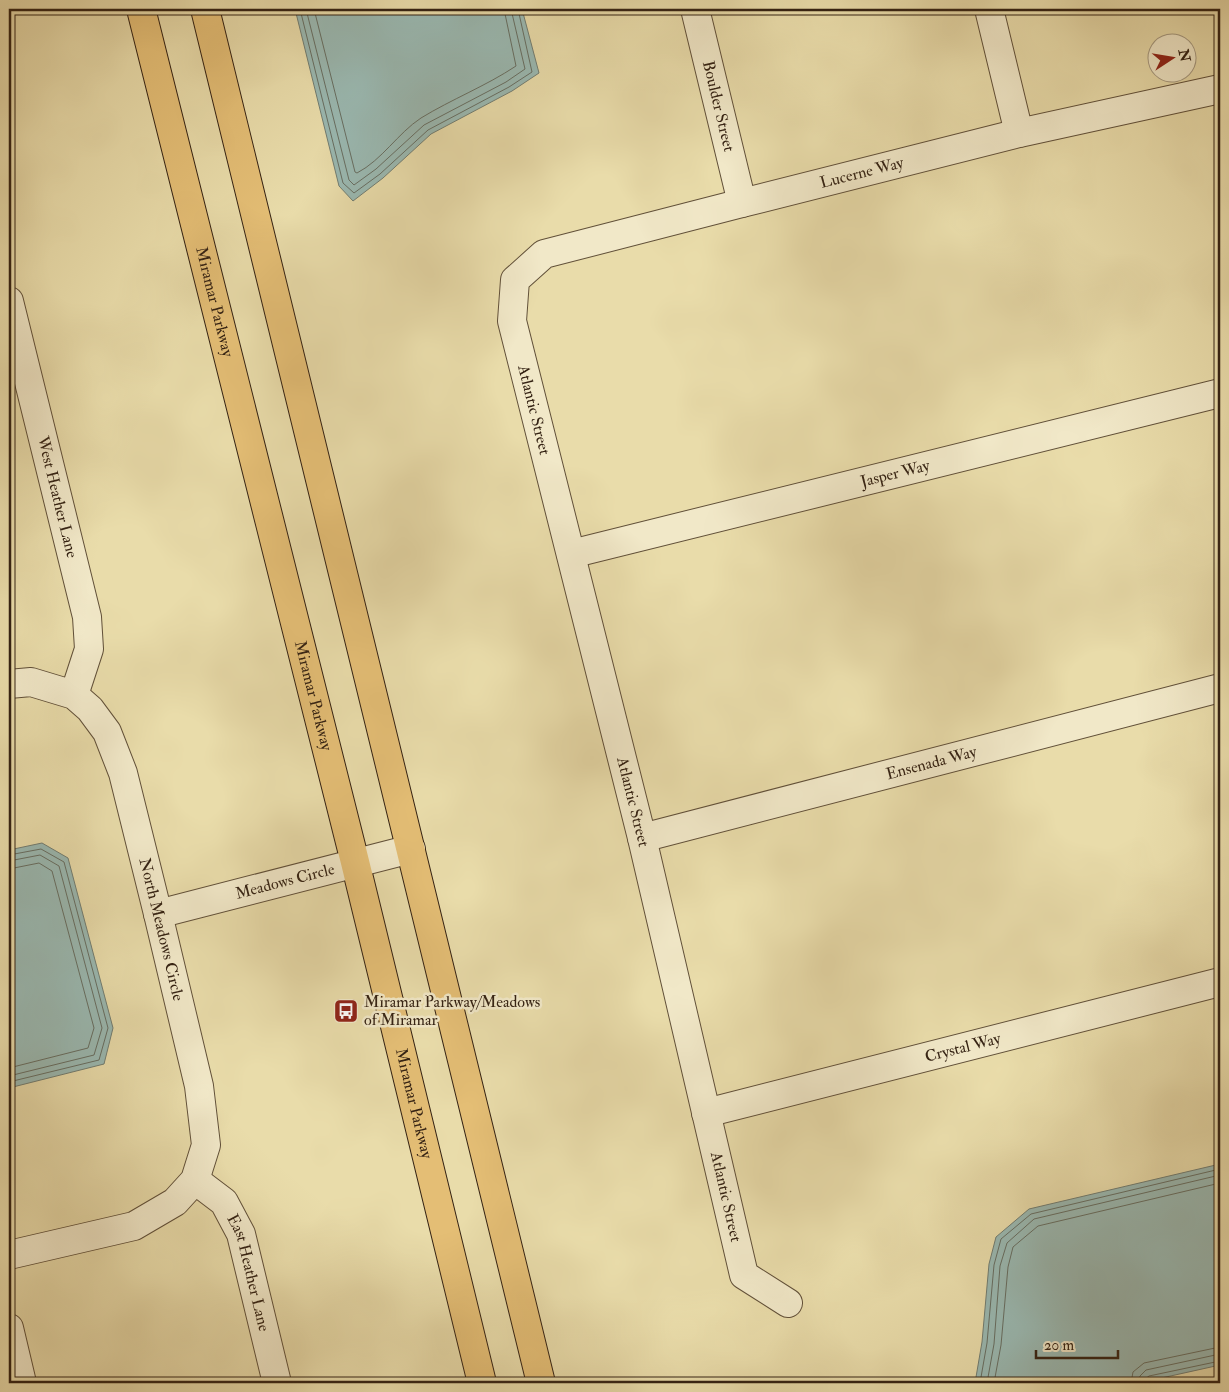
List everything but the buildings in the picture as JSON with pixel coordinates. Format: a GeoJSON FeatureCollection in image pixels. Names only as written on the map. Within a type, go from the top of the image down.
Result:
{"type":"FeatureCollection","features":[{"type":"Feature","properties":{"kind":"main road","name":"Miramar Parkway"},"geometry":{"type":"LineString","coordinates":[[142,9],[482,1383]]}},
{"type":"Feature","properties":{"kind":"main road"},"geometry":{"type":"LineString","coordinates":[[205,9],[541,1383]]}},
{"type":"Feature","properties":{"kind":"street","name":"Boulder Street"},"geometry":{"type":"LineString","coordinates":[[695,9],[742,203]]}},
{"type":"Feature","properties":{"kind":"street"},"geometry":{"type":"LineString","coordinates":[[989,9],[1019,133]]}},
{"type":"Feature","properties":{"kind":"street","name":"Lucerne Way"},"geometry":{"type":"LineString","coordinates":[[515,280],[544,254],[1019,133],[1220,89]]}},
{"type":"Feature","properties":{"kind":"street","name":"Atlantic Street"},"geometry":{"type":"LineString","coordinates":[[515,280],[512,321],[642,838],[744,1275],[788,1303]]}},
{"type":"Feature","properties":{"kind":"street","name":"West Heather Lane"},"geometry":{"type":"LineString","coordinates":[[9,301],[87,616],[89,649],[74,695]]}},
{"type":"Feature","properties":{"kind":"street","name":"Jasper Way"},"geometry":{"type":"LineString","coordinates":[[571,554],[1220,393]]}},
{"type":"Feature","properties":{"kind":"street"},"geometry":{"type":"LineString","coordinates":[[9,684],[31,682],[74,695]]}},
{"type":"Feature","properties":{"kind":"street","name":"Ensenada Way"},"geometry":{"type":"LineString","coordinates":[[642,838],[1220,688]]}},
{"type":"Feature","properties":{"kind":"street","name":"North Meadows Circle"},"geometry":{"type":"LineString","coordinates":[[74,695],[90,708],[106,732],[123,772],[199,1086],[206,1145],[195,1180]]}},
{"type":"Feature","properties":{"kind":"street","name":"Meadows Circle"},"geometry":{"type":"LineString","coordinates":[[158,914],[354,862],[411,849]]}},
{"type":"Feature","properties":{"kind":"street","name":"Crystal Way"},"geometry":{"type":"LineString","coordinates":[[706,1113],[1220,982]]}},
{"type":"Feature","properties":{"kind":"street"},"geometry":{"type":"LineString","coordinates":[[9,1255],[134,1226],[175,1202],[195,1180]]}},
{"type":"Feature","properties":{"kind":"street","name":"East Heather Lane"},"geometry":{"type":"LineString","coordinates":[[195,1180],[224,1202],[241,1234],[277,1383]]}},
{"type":"Feature","properties":{"kind":"street"},"geometry":{"type":"LineString","coordinates":[[9,1328],[22,1383]]}},
{"type":"Feature","properties":{"kind":"water"},"geometry":{"type":"Polygon","coordinates":[[[295,9],[522,9],[539,73],[512,91],[431,134],[383,178],[353,201],[339,186],[295,9]]]}},
{"type":"Feature","properties":{"kind":"water"},"geometry":{"type":"Polygon","coordinates":[[[42,843],[68,858],[113,1028],[104,1064],[9,1088],[9,850],[42,843]]]}},
{"type":"Feature","properties":{"kind":"water"},"geometry":{"type":"Polygon","coordinates":[[[1220,1164],[1220,1365],[1139,1383],[975,1383],[982,1342],[989,1264],[996,1237],[1029,1209],[1220,1164]]]}},
{"type":"Feature","properties":{"kind":"place","name":"Miramar Parkway/Meadows of Miramar"},"geometry":{"type":"Point","coordinates":[346,1011]}}]}
